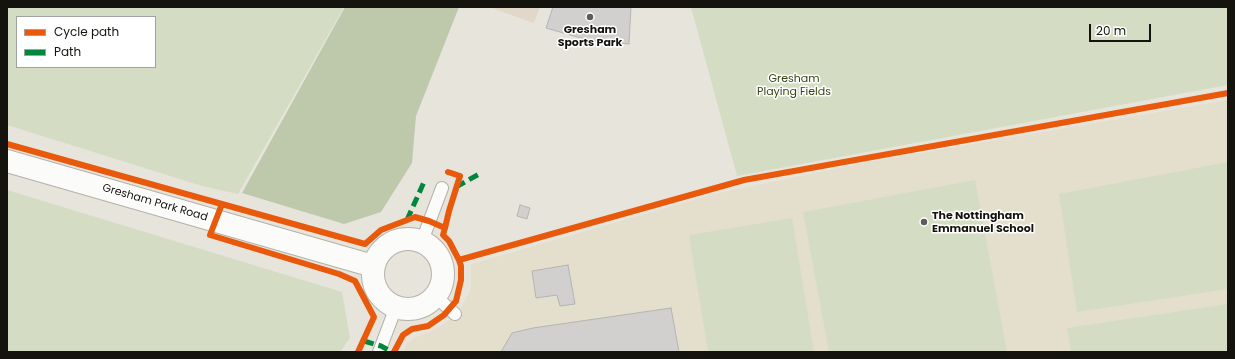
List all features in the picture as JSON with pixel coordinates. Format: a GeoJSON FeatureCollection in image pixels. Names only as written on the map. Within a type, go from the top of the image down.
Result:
{"type":"FeatureCollection","features":[{"type":"Feature","properties":{"kind":"street","name":"Gresham Park Road"},"geometry":{"type":"LineString","coordinates":[[7,161],[373,266]]}},
{"type":"Feature","properties":{"kind":"street"},"geometry":{"type":"LineString","coordinates":[[403,238],[422,241],[432,248],[442,264],[443,276],[435,296],[420,307],[408,309],[396,307],[381,297],[375,287],[372,275],[373,266],[378,254],[386,245],[403,238]]}},
{"type":"Feature","properties":{"kind":"lane"},"geometry":{"type":"LineString","coordinates":[[422,241],[442,188]]}},
{"type":"Feature","properties":{"kind":"lane"},"geometry":{"type":"LineString","coordinates":[[435,296],[455,314]]}},
{"type":"Feature","properties":{"kind":"lane"},"geometry":{"type":"LineString","coordinates":[[379,352],[396,307]]}},
{"type":"Feature","properties":{"kind":"shaded area"},"geometry":{"type":"Polygon","coordinates":[[[489,7],[540,7],[534,23],[489,7]]]}},
{"type":"Feature","properties":{"kind":"shaded area","name":"The Nottingham Emmanuel School"},"geometry":{"type":"Polygon","coordinates":[[[1228,100],[1228,352],[403,352],[406,345],[413,338],[441,326],[460,310],[471,289],[471,264],[718,193],[863,163],[1228,100]]]}},
{"type":"Feature","properties":{"kind":"green space"},"geometry":{"type":"Polygon","coordinates":[[[7,7],[344,7],[238,194],[202,186],[7,125],[7,7]]]}},
{"type":"Feature","properties":{"kind":"green space"},"geometry":{"type":"Polygon","coordinates":[[[345,7],[459,7],[416,116],[412,163],[381,212],[344,224],[242,193],[345,7]]]}},
{"type":"Feature","properties":{"kind":"green space","name":"Gresham Playing Fields"},"geometry":{"type":"Polygon","coordinates":[[[691,7],[1228,7],[1228,85],[737,176],[691,7]]]}},
{"type":"Feature","properties":{"kind":"green space"},"geometry":{"type":"Polygon","coordinates":[[[1228,162],[1228,289],[1077,312],[1059,194],[1228,162]]]}},
{"type":"Feature","properties":{"kind":"green space"},"geometry":{"type":"Polygon","coordinates":[[[975,180],[1007,352],[829,352],[803,212],[975,180]]]}},
{"type":"Feature","properties":{"kind":"green space"},"geometry":{"type":"Polygon","coordinates":[[[7,190],[342,292],[350,338],[340,352],[7,352],[7,190]]]}},
{"type":"Feature","properties":{"kind":"green space"},"geometry":{"type":"Polygon","coordinates":[[[792,218],[814,352],[708,352],[689,235],[792,218]]]}},
{"type":"Feature","properties":{"kind":"green space"},"geometry":{"type":"Polygon","coordinates":[[[1228,304],[1228,352],[1071,352],[1067,328],[1228,304]]]}},
{"type":"Feature","properties":{"kind":"building","name":"Gresham Sports Park"},"geometry":{"type":"Polygon","coordinates":[[[553,7],[631,7],[629,44],[588,40],[546,28],[553,7]]]}},
{"type":"Feature","properties":{"kind":"building"},"geometry":{"type":"Polygon","coordinates":[[[520,205],[530,208],[527,219],[517,216],[520,205]]]}},
{"type":"Feature","properties":{"kind":"building"},"geometry":{"type":"Polygon","coordinates":[[[568,265],[575,304],[560,306],[557,295],[536,298],[532,271],[568,265]]]}},
{"type":"Feature","properties":{"kind":"building"},"geometry":{"type":"Polygon","coordinates":[[[671,308],[679,352],[501,352],[512,333],[533,328],[671,308]]]}},
{"type":"Feature","properties":{"kind":"marked path"},"geometry":{"type":"LineString","coordinates":[[456,187],[481,173]]}},
{"type":"Feature","properties":{"kind":"marked path"},"geometry":{"type":"LineString","coordinates":[[407,220],[424,182]]}},
{"type":"Feature","properties":{"kind":"marked path"},"geometry":{"type":"LineString","coordinates":[[364,341],[381,346],[392,352]]}},
{"type":"Feature","properties":{"kind":"cycle path"},"geometry":{"type":"LineString","coordinates":[[394,352],[403,335],[412,329],[428,326],[444,315],[456,301],[461,280],[461,266],[459,260],[744,180],[1228,93]]}},
{"type":"Feature","properties":{"kind":"cycle path"},"geometry":{"type":"LineString","coordinates":[[7,144],[365,244],[381,230],[415,217],[445,228],[443,235],[449,241],[459,260]]}},
{"type":"Feature","properties":{"kind":"cycle path"},"geometry":{"type":"LineString","coordinates":[[445,228],[460,176],[448,172]]}},
{"type":"Feature","properties":{"kind":"cycle path"},"geometry":{"type":"LineString","coordinates":[[222,204],[210,235],[339,274],[355,281],[374,317],[358,352]]}},
{"type":"Feature","properties":{"kind":"place","name":"Gresham Sports Park"},"geometry":{"type":"Point","coordinates":[590,17]}},
{"type":"Feature","properties":{"kind":"place","name":"The Nottingham Emmanuel School"},"geometry":{"type":"Point","coordinates":[924,222]}}]}
